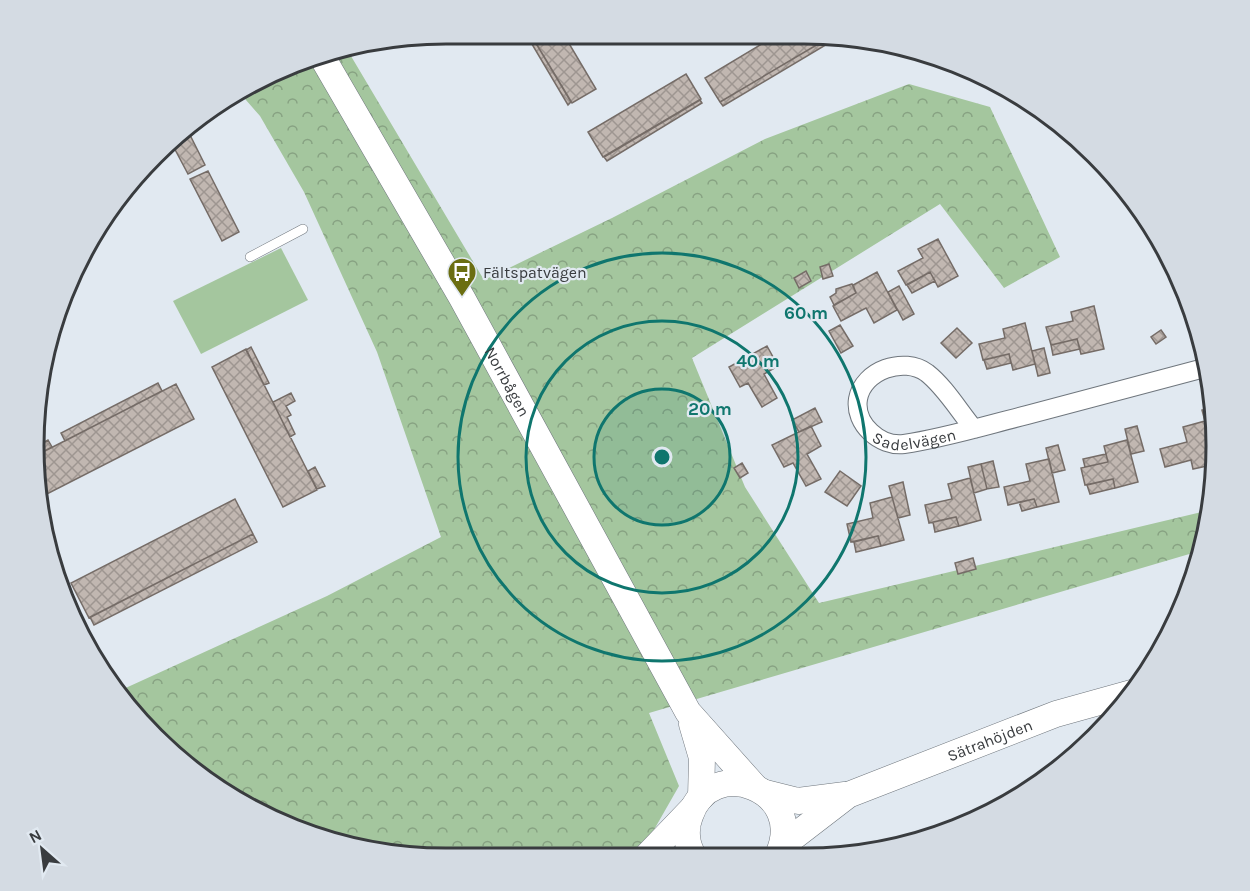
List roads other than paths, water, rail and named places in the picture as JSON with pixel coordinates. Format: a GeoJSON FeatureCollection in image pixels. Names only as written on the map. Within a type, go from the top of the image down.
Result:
{"type":"FeatureCollection","features":[{"type":"Feature","properties":{"kind":"street","name":"Norrbågen"},"geometry":{"type":"LineString","coordinates":[[325,62],[462,298],[688,712],[702,758],[696,803],[687,823],[687,837],[691,848]]}},
{"type":"Feature","properties":{"kind":"street","name":"Sadelvägen"},"geometry":{"type":"LineString","coordinates":[[974,429],[927,373],[907,364],[890,367],[872,377],[858,400],[860,417],[870,432],[884,442],[901,445],[974,429],[1199,369]]}},
{"type":"Feature","properties":{"kind":"street","name":"Sätrahöjden"},"geometry":{"type":"LineString","coordinates":[[696,803],[725,784],[740,783],[798,801],[848,795],[1056,714],[1118,697]]}},
{"type":"Feature","properties":{"kind":"street","name":"Norrbågen"},"geometry":{"type":"LineString","coordinates":[[688,712],[783,817],[781,848]]}},
{"type":"Feature","properties":{"kind":"street","name":"Sätrahöjden"},"geometry":{"type":"LineString","coordinates":[[783,848],[848,795]]}},
{"type":"Feature","properties":{"kind":"street"},"geometry":{"type":"LineString","coordinates":[[654,848],[696,803]]}},
{"type":"Feature","properties":{"kind":"lane"},"geometry":{"type":"LineString","coordinates":[[250,257],[303,229]]}},
{"type":"Feature","properties":{"kind":"place","name":"Fältspatvägen"},"geometry":{"type":"Point","coordinates":[462,298]}}]}
